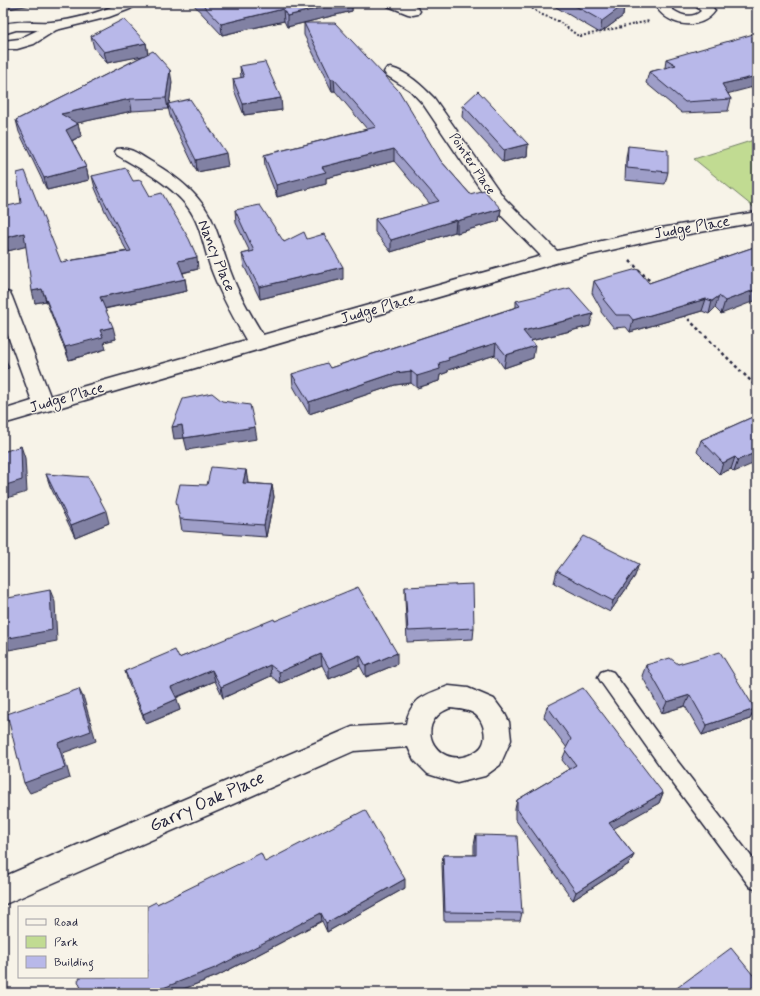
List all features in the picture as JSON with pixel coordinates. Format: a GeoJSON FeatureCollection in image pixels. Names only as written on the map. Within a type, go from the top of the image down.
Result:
{"type":"FeatureCollection","features":[{"type":"Feature","properties":{"kind":"street"},"geometry":{"type":"LineString","coordinates":[[3,30],[16,25],[51,27],[97,16],[132,3]]}},
{"type":"Feature","properties":{"kind":"street"},"geometry":{"type":"LineString","coordinates":[[393,3],[414,11]]}},
{"type":"Feature","properties":{"kind":"street"},"geometry":{"type":"LineString","coordinates":[[668,8],[676,18],[687,20],[698,19],[705,16],[708,11],[705,6],[700,3]]}},
{"type":"Feature","properties":{"kind":"street"},"geometry":{"type":"LineString","coordinates":[[3,45],[15,45],[34,40],[51,27]]}},
{"type":"Feature","properties":{"kind":"street","name":"Pointer Place"},"geometry":{"type":"LineString","coordinates":[[391,72],[415,87],[429,101],[498,202],[553,258]]}},
{"type":"Feature","properties":{"kind":"street","name":"Nancy Place"},"geometry":{"type":"LineString","coordinates":[[123,152],[175,184],[192,202],[205,222],[221,272],[233,299],[258,344]]}},
{"type":"Feature","properties":{"kind":"street","name":"Judge Place"},"geometry":{"type":"LineString","coordinates":[[3,417],[43,404],[258,344],[553,258],[611,243],[757,217]]}},
{"type":"Feature","properties":{"kind":"street"},"geometry":{"type":"LineString","coordinates":[[3,297],[43,404]]}},
{"type":"Feature","properties":{"kind":"street","name":"Garry Oak Place"},"geometry":{"type":"LineString","coordinates":[[3,891],[352,739],[417,735]]}},
{"type":"Feature","properties":{"kind":"lane"},"geometry":{"type":"LineString","coordinates":[[607,677],[669,764],[757,880]]}},
{"type":"Feature","properties":{"kind":"path"},"geometry":{"type":"LineString","coordinates":[[513,3],[532,8],[540,14],[558,21],[582,36],[655,20],[668,8]]}},
{"type":"Feature","properties":{"kind":"path"},"geometry":{"type":"LineString","coordinates":[[611,243],[656,287]]}},
{"type":"Feature","properties":{"kind":"path"},"geometry":{"type":"LineString","coordinates":[[679,309],[757,387]]}},
{"type":"Feature","properties":{"kind":"green space"},"geometry":{"type":"Polygon","coordinates":[[[757,139],[757,210],[694,159],[757,139]]]}},
{"type":"Feature","properties":{"kind":"building"},"geometry":{"type":"Polygon","coordinates":[[[201,3],[339,3],[287,16],[283,9],[221,24],[201,3]]]}},
{"type":"Feature","properties":{"kind":"building"},"geometry":{"type":"Polygon","coordinates":[[[570,3],[621,3],[625,4],[602,21],[570,3]]]}},
{"type":"Feature","properties":{"kind":"building"},"geometry":{"type":"Polygon","coordinates":[[[124,19],[146,43],[104,52],[91,36],[124,19]]]}},
{"type":"Feature","properties":{"kind":"building"},"geometry":{"type":"Polygon","coordinates":[[[304,23],[335,23],[399,91],[441,161],[470,194],[484,190],[501,209],[457,221],[456,220],[391,240],[375,219],[439,201],[394,149],[322,167],[326,172],[276,185],[264,155],[376,127],[334,79],[331,79],[304,23]]]}},
{"type":"Feature","properties":{"kind":"building"},"geometry":{"type":"Polygon","coordinates":[[[757,33],[757,76],[722,84],[731,99],[685,102],[649,72],[676,65],[666,59],[757,33]]]}},
{"type":"Feature","properties":{"kind":"building"},"geometry":{"type":"Polygon","coordinates":[[[153,51],[170,70],[166,98],[130,99],[61,114],[78,124],[66,130],[86,167],[44,178],[16,120],[153,51]]]}},
{"type":"Feature","properties":{"kind":"building"},"geometry":{"type":"Polygon","coordinates":[[[265,62],[281,98],[243,104],[233,79],[244,77],[240,66],[265,62]]]}},
{"type":"Feature","properties":{"kind":"building"},"geometry":{"type":"Polygon","coordinates":[[[478,91],[528,144],[504,150],[463,105],[478,91]]]}},
{"type":"Feature","properties":{"kind":"building"},"geometry":{"type":"Polygon","coordinates":[[[190,99],[226,153],[196,160],[168,104],[190,99]]]}},
{"type":"Feature","properties":{"kind":"building"},"geometry":{"type":"Polygon","coordinates":[[[628,146],[668,150],[668,172],[627,168],[628,146]]]}},
{"type":"Feature","properties":{"kind":"building"},"geometry":{"type":"Polygon","coordinates":[[[126,168],[133,181],[141,180],[150,196],[162,193],[189,239],[197,257],[178,261],[185,279],[100,297],[113,327],[100,330],[103,337],[65,347],[42,289],[32,291],[24,233],[4,238],[3,207],[21,203],[17,173],[25,171],[61,262],[131,251],[92,176],[126,168]]]}},
{"type":"Feature","properties":{"kind":"building"},"geometry":{"type":"Polygon","coordinates":[[[260,205],[284,242],[304,232],[307,239],[324,234],[343,267],[259,287],[242,254],[254,251],[235,210],[260,205]]]}},
{"type":"Feature","properties":{"kind":"building"},"geometry":{"type":"Polygon","coordinates":[[[757,246],[757,289],[725,301],[719,296],[712,301],[706,299],[633,320],[629,315],[616,315],[603,299],[605,298],[594,281],[637,269],[649,283],[757,246]]]}},
{"type":"Feature","properties":{"kind":"building"},"geometry":{"type":"Polygon","coordinates":[[[570,288],[593,314],[523,331],[535,346],[506,355],[496,343],[448,358],[449,360],[439,363],[440,369],[417,376],[411,371],[395,373],[309,402],[292,374],[327,363],[330,368],[520,306],[516,301],[570,288]]]}},
{"type":"Feature","properties":{"kind":"building"},"geometry":{"type":"Polygon","coordinates":[[[212,393],[222,401],[250,405],[255,427],[184,438],[182,425],[172,427],[183,399],[212,393]]]}},
{"type":"Feature","properties":{"kind":"building"},"geometry":{"type":"Polygon","coordinates":[[[757,415],[757,452],[738,460],[735,457],[723,463],[701,440],[757,415]]]}},
{"type":"Feature","properties":{"kind":"building"},"geometry":{"type":"Polygon","coordinates":[[[21,446],[22,480],[3,486],[3,452],[21,446]]]}},
{"type":"Feature","properties":{"kind":"building"},"geometry":{"type":"Polygon","coordinates":[[[211,467],[246,470],[243,483],[272,485],[264,525],[180,519],[176,501],[180,484],[207,485],[211,467]]]}},
{"type":"Feature","properties":{"kind":"building"},"geometry":{"type":"Polygon","coordinates":[[[46,474],[88,477],[106,511],[71,525],[46,474]]]}},
{"type":"Feature","properties":{"kind":"building"},"geometry":{"type":"Polygon","coordinates":[[[583,536],[639,564],[613,601],[557,571],[583,536]]]}},
{"type":"Feature","properties":{"kind":"building"},"geometry":{"type":"Polygon","coordinates":[[[473,584],[474,628],[408,631],[405,587],[473,584]]]}},
{"type":"Feature","properties":{"kind":"building"},"geometry":{"type":"Polygon","coordinates":[[[358,587],[397,653],[366,666],[360,655],[329,668],[321,654],[279,672],[270,665],[221,687],[212,670],[171,687],[177,699],[143,714],[125,671],[175,650],[179,658],[274,619],[275,621],[358,587]]]}},
{"type":"Feature","properties":{"kind":"building"},"geometry":{"type":"Polygon","coordinates":[[[50,590],[52,630],[4,639],[3,599],[50,590]]]}},
{"type":"Feature","properties":{"kind":"building"},"geometry":{"type":"Polygon","coordinates":[[[720,652],[755,709],[707,725],[690,695],[667,702],[646,665],[670,658],[678,664],[720,652]]]}},
{"type":"Feature","properties":{"kind":"building"},"geometry":{"type":"Polygon","coordinates":[[[583,688],[663,793],[609,823],[634,855],[576,892],[517,809],[517,800],[576,765],[565,750],[571,739],[547,706],[583,688]]]}},
{"type":"Feature","properties":{"kind":"building"},"geometry":{"type":"Polygon","coordinates":[[[79,689],[91,731],[58,743],[65,768],[24,783],[7,714],[79,689]]]}},
{"type":"Feature","properties":{"kind":"building"},"geometry":{"type":"Polygon","coordinates":[[[365,810],[405,879],[326,923],[321,913],[215,968],[150,993],[83,993],[78,981],[80,978],[148,978],[148,906],[156,902],[157,904],[261,853],[265,862],[365,810]]]}},
{"type":"Feature","properties":{"kind":"building"},"geometry":{"type":"Polygon","coordinates":[[[476,835],[517,836],[522,913],[445,912],[443,855],[476,855],[476,835]]]}},
{"type":"Feature","properties":{"kind":"building"},"geometry":{"type":"Polygon","coordinates":[[[731,948],[757,980],[757,993],[670,993],[731,948]]]}}]}
